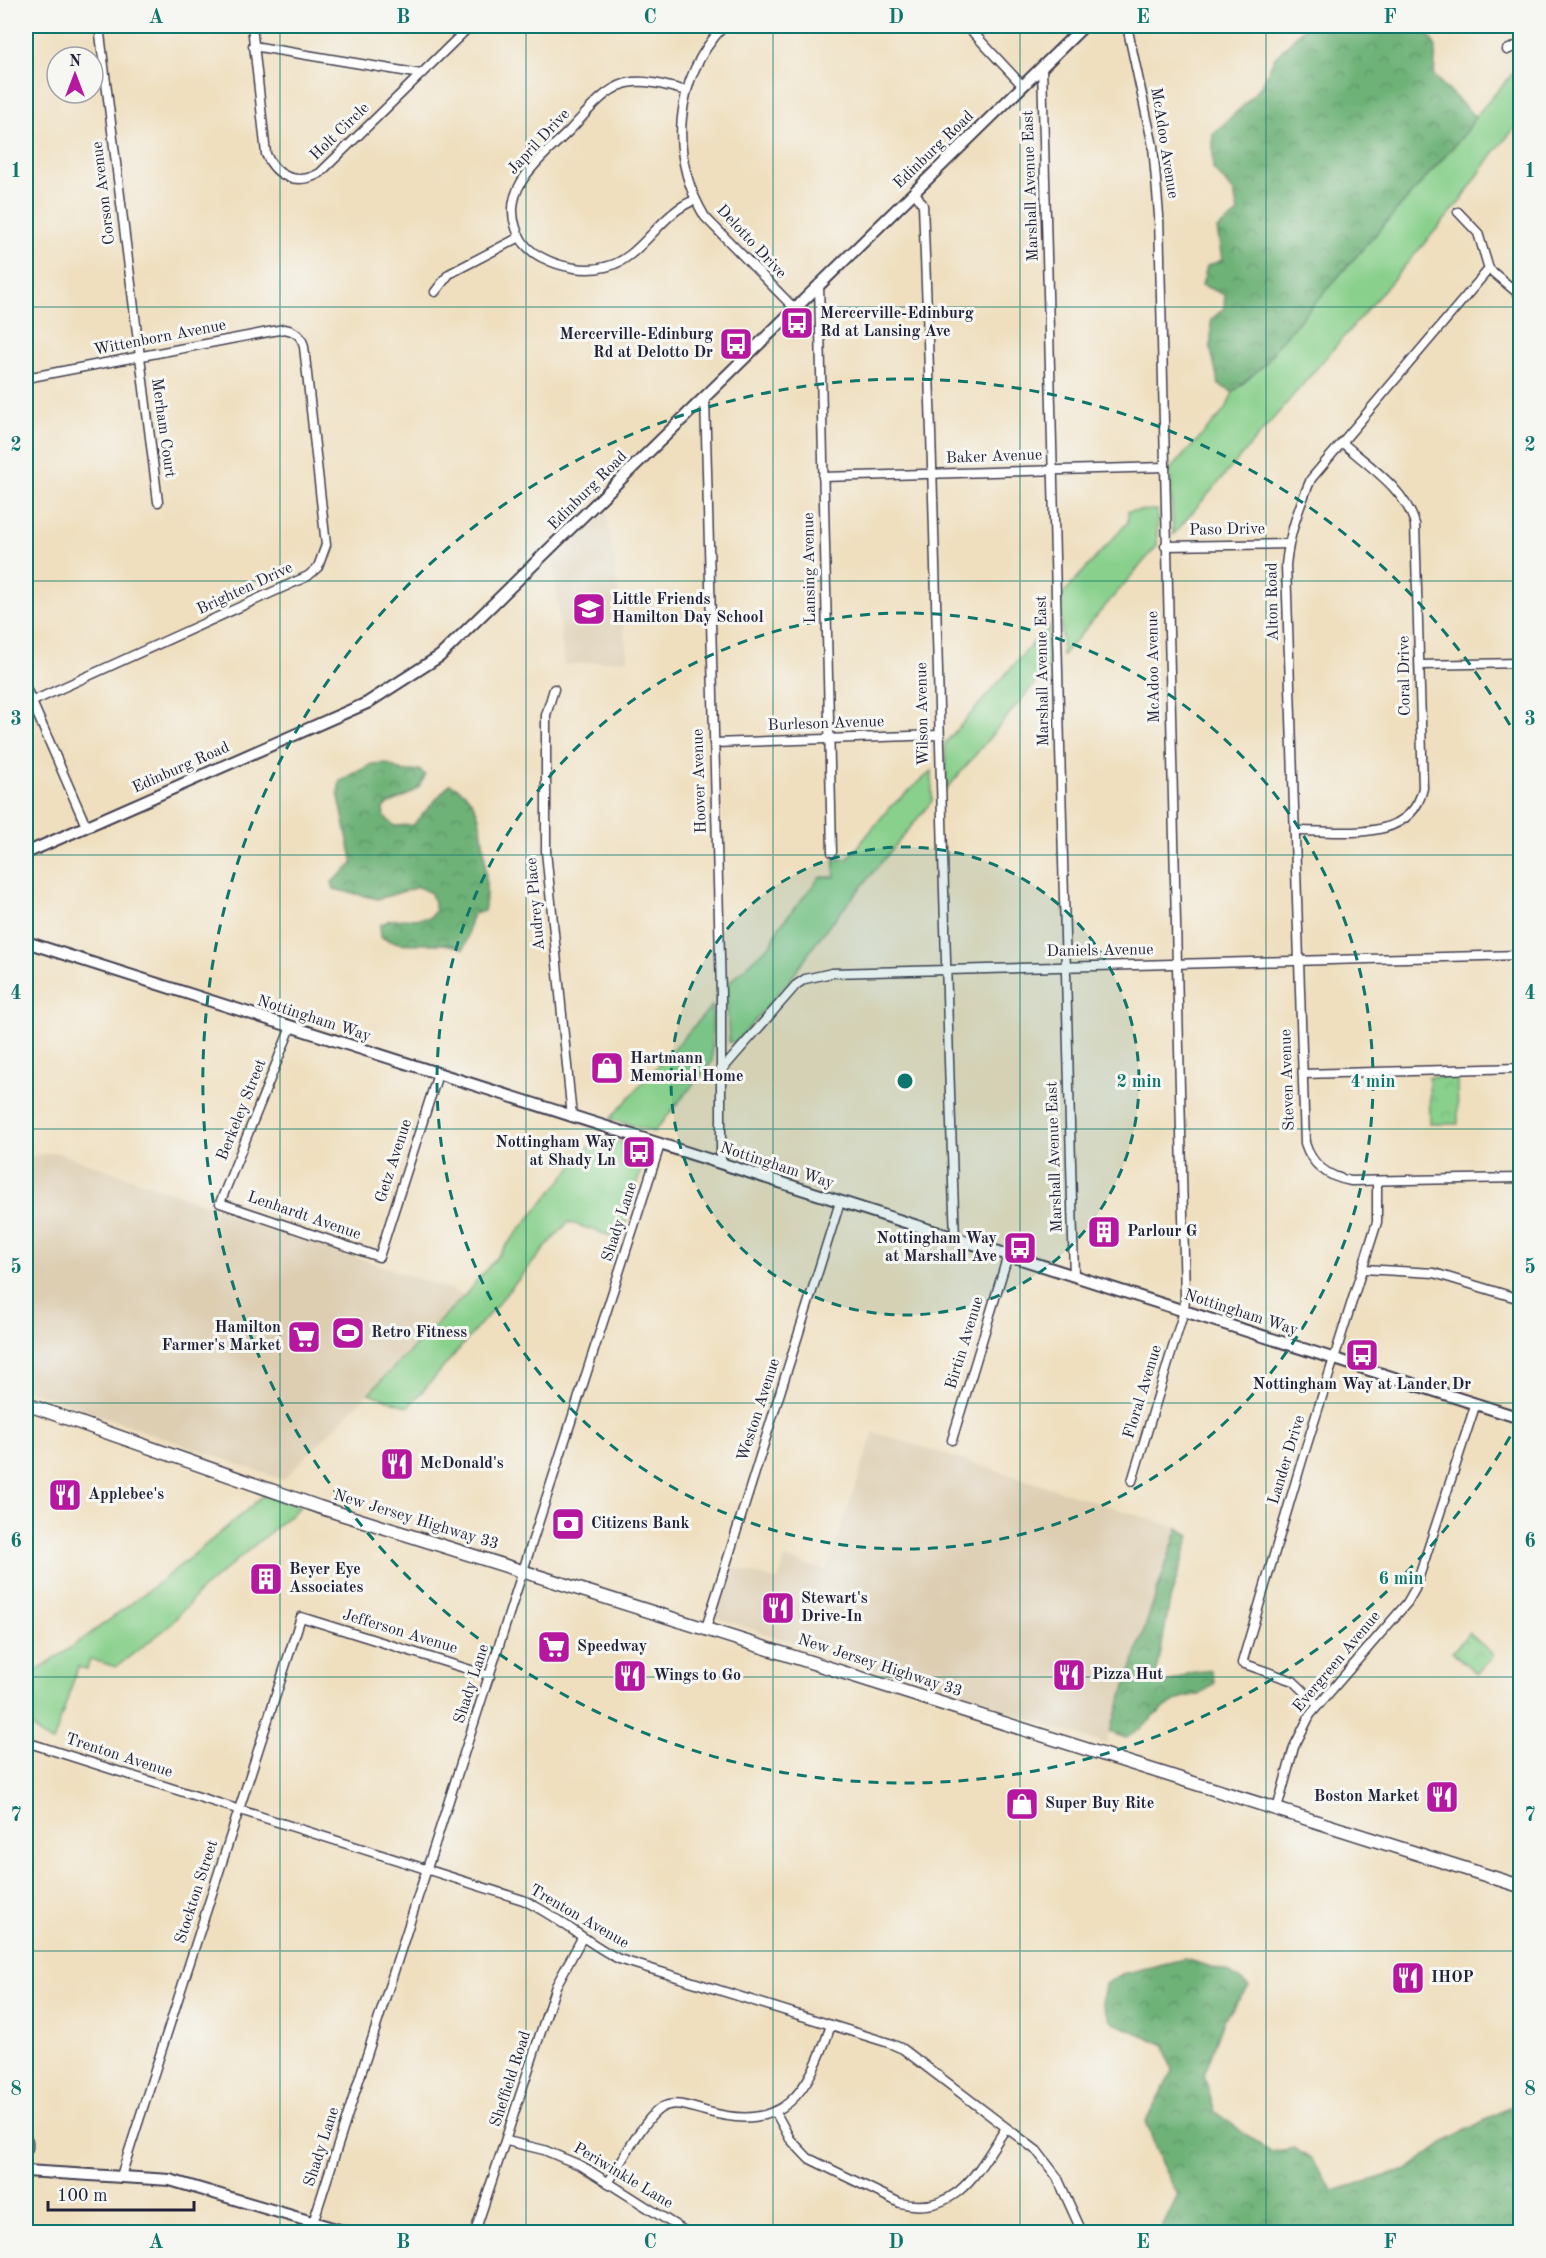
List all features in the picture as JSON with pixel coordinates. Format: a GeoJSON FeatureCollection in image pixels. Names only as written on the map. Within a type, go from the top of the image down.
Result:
{"type":"FeatureCollection","features":[{"type":"Feature","properties":{"kind":"main road","name":"New Jersey Highway 33"},"geometry":{"type":"LineString","coordinates":[[26,1404],[319,1507],[1521,1886]]}},
{"type":"Feature","properties":{"kind":"main road"},"geometry":{"type":"LineString","coordinates":[[26,2141],[26,2148]]}},
{"type":"Feature","properties":{"kind":"street","name":"Corson Avenue"},"geometry":{"type":"LineString","coordinates":[[99,26],[138,358]]}},
{"type":"Feature","properties":{"kind":"street","name":"Holt Circle"},"geometry":{"type":"LineString","coordinates":[[252,26],[266,154],[277,171],[294,179],[304,180],[320,173],[470,26]]}},
{"type":"Feature","properties":{"kind":"street","name":"Delotto Drive"},"geometry":{"type":"LineString","coordinates":[[724,26],[699,61],[687,91],[680,129],[683,166],[695,200],[717,232],[794,308]]}},
{"type":"Feature","properties":{"kind":"street"},"geometry":{"type":"LineString","coordinates":[[967,26],[1022,85]]}},
{"type":"Feature","properties":{"kind":"street","name":"Edinburg Road"},"geometry":{"type":"LineString","coordinates":[[26,853],[367,703],[416,674],[462,636],[1084,26]]}},
{"type":"Feature","properties":{"kind":"street","name":"McAdoo Avenue"},"geometry":{"type":"LineString","coordinates":[[1127,26],[1157,181],[1184,1311]]}},
{"type":"Feature","properties":{"kind":"street"},"geometry":{"type":"LineString","coordinates":[[1507,50],[1521,44]]}},
{"type":"Feature","properties":{"kind":"street"},"geometry":{"type":"LineString","coordinates":[[253,46],[421,74]]}},
{"type":"Feature","properties":{"kind":"street","name":"Marshall Avenue East"},"geometry":{"type":"LineString","coordinates":[[1042,66],[1074,1276]]}},
{"type":"Feature","properties":{"kind":"street","name":"Japril Drive"},"geometry":{"type":"LineString","coordinates":[[520,237],[513,220],[512,208],[518,185],[603,96],[633,82],[646,82],[687,91]]}},
{"type":"Feature","properties":{"kind":"street","name":"Wilson Avenue"},"geometry":{"type":"LineString","coordinates":[[914,191],[923,205],[934,474],[945,971],[956,1238]]}},
{"type":"Feature","properties":{"kind":"street"},"geometry":{"type":"LineString","coordinates":[[435,292],[449,274],[520,237],[536,254],[545,259],[576,268],[604,268],[624,259],[675,210],[695,200]]}},
{"type":"Feature","properties":{"kind":"street"},"geometry":{"type":"LineString","coordinates":[[1458,212],[1478,233],[1488,269],[1521,295]]}},
{"type":"Feature","properties":{"kind":"street","name":"Alton Road"},"geometry":{"type":"LineString","coordinates":[[1298,962],[1286,565],[1288,544],[1311,479],[1344,444],[1488,269]]}},
{"type":"Feature","properties":{"kind":"street","name":"Lansing Avenue"},"geometry":{"type":"LineString","coordinates":[[819,284],[832,852]]}},
{"type":"Feature","properties":{"kind":"street","name":"Wittenborn Avenue"},"geometry":{"type":"LineString","coordinates":[[26,378],[284,329],[298,334]]}},
{"type":"Feature","properties":{"kind":"street","name":"Brighten Drive"},"geometry":{"type":"LineString","coordinates":[[31,702],[308,576],[318,567],[326,545],[304,348],[298,334]]}},
{"type":"Feature","properties":{"kind":"street","name":"Merham Court"},"geometry":{"type":"LineString","coordinates":[[138,358],[158,502]]}},
{"type":"Feature","properties":{"kind":"street","name":"Hoover Avenue"},"geometry":{"type":"LineString","coordinates":[[705,396],[721,1071],[721,1164]]}},
{"type":"Feature","properties":{"kind":"street","name":"Coral Drive"},"geometry":{"type":"LineString","coordinates":[[1295,831],[1390,828],[1408,817],[1416,808],[1423,788],[1417,538],[1412,512],[1399,492],[1344,444]]}},
{"type":"Feature","properties":{"kind":"street","name":"Baker Avenue"},"geometry":{"type":"LineString","coordinates":[[823,477],[1165,467]]}},
{"type":"Feature","properties":{"kind":"street","name":"Paso Drive"},"geometry":{"type":"LineString","coordinates":[[1166,546],[1288,544]]}},
{"type":"Feature","properties":{"kind":"street"},"geometry":{"type":"LineString","coordinates":[[1420,665],[1521,663]]}},
{"type":"Feature","properties":{"kind":"street"},"geometry":{"type":"LineString","coordinates":[[26,688],[86,826]]}},
{"type":"Feature","properties":{"kind":"street","name":"Audrey Place"},"geometry":{"type":"LineString","coordinates":[[554,689],[546,715],[546,851],[572,1117]]}},
{"type":"Feature","properties":{"kind":"street","name":"Burleson Avenue"},"geometry":{"type":"LineString","coordinates":[[714,743],[939,735]]}},
{"type":"Feature","properties":{"kind":"street","name":"Nottingham Way"},"geometry":{"type":"LineString","coordinates":[[26,942],[1521,1418]]}},
{"type":"Feature","properties":{"kind":"street","name":"Daniels Avenue"},"geometry":{"type":"LineString","coordinates":[[721,1071],[796,985],[805,979],[832,973],[1521,955]]}},
{"type":"Feature","properties":{"kind":"street","name":"Steven Avenue"},"geometry":{"type":"LineString","coordinates":[[1298,962],[1304,1135],[1308,1154],[1321,1169],[1339,1179],[1377,1181],[1521,1178]]}},
{"type":"Feature","properties":{"kind":"street","name":"Berkeley Street"},"geometry":{"type":"LineString","coordinates":[[220,1203],[291,1027]]}},
{"type":"Feature","properties":{"kind":"street"},"geometry":{"type":"LineString","coordinates":[[1303,1074],[1521,1068]]}},
{"type":"Feature","properties":{"kind":"street","name":"Getz Avenue"},"geometry":{"type":"LineString","coordinates":[[379,1257],[438,1074]]}},
{"type":"Feature","properties":{"kind":"street","name":"Shady Lane"},"geometry":{"type":"LineString","coordinates":[[311,2227],[660,1145]]}},
{"type":"Feature","properties":{"kind":"street","name":"Lander Drive"},"geometry":{"type":"LineString","coordinates":[[1318,1705],[1293,1682],[1242,1663],[1377,1222],[1377,1181]]}},
{"type":"Feature","properties":{"kind":"street","name":"Weston Avenue"},"geometry":{"type":"LineString","coordinates":[[706,1628],[840,1202]]}},
{"type":"Feature","properties":{"kind":"street","name":"Lenhardt Avenue"},"geometry":{"type":"LineString","coordinates":[[220,1203],[379,1257]]}},
{"type":"Feature","properties":{"kind":"street","name":"Birtin Avenue"},"geometry":{"type":"LineString","coordinates":[[952,1440],[1008,1255]]}},
{"type":"Feature","properties":{"kind":"street"},"geometry":{"type":"LineString","coordinates":[[1363,1269],[1434,1273],[1521,1299]]}},
{"type":"Feature","properties":{"kind":"street","name":"Floral Avenue"},"geometry":{"type":"LineString","coordinates":[[1132,1481],[1184,1311]]}},
{"type":"Feature","properties":{"kind":"street","name":"Evergreen Avenue"},"geometry":{"type":"LineString","coordinates":[[1277,1809],[1300,1732],[1318,1705],[1407,1603],[1416,1589],[1476,1403]]}},
{"type":"Feature","properties":{"kind":"street","name":"Jefferson Avenue"},"geometry":{"type":"LineString","coordinates":[[301,1617],[490,1676]]}},
{"type":"Feature","properties":{"kind":"street","name":"Stockton Street"},"geometry":{"type":"LineString","coordinates":[[121,2176],[301,1617]]}},
{"type":"Feature","properties":{"kind":"street","name":"Trenton Avenue"},"geometry":{"type":"LineString","coordinates":[[26,1742],[523,1900],[556,1917],[582,1938],[619,1959],[903,2049],[1006,2128],[1047,2163],[1057,2177],[1082,2232]]}},
{"type":"Feature","properties":{"kind":"street","name":"Sheffield Road"},"geometry":{"type":"LineString","coordinates":[[475,2232],[507,2141],[556,1986],[582,1938]]}},
{"type":"Feature","properties":{"kind":"street"},"geometry":{"type":"LineString","coordinates":[[608,2183],[653,2115],[666,2106],[682,2105],[740,2119],[775,2111],[791,2101],[805,2086],[831,2025]]}},
{"type":"Feature","properties":{"kind":"street"},"geometry":{"type":"LineString","coordinates":[[775,2111],[789,2139],[808,2158],[900,2203],[913,2206],[935,2204],[955,2195],[969,2181],[1006,2128]]}},
{"type":"Feature","properties":{"kind":"street","name":"Periwinkle Lane"},"geometry":{"type":"LineString","coordinates":[[507,2141],[562,2157],[686,2232]]}},
{"type":"Feature","properties":{"kind":"street"},"geometry":{"type":"LineString","coordinates":[[26,2171],[170,2180],[196,2186],[311,2227],[346,2232]]}},
{"type":"Feature","properties":{"kind":"shaded area","name":"Little Friends Hamilton Day School"},"geometry":{"type":"Polygon","coordinates":[[[606,508],[628,659],[564,665],[553,560],[606,508]]]}},
{"type":"Feature","properties":{"kind":"shaded area"},"geometry":{"type":"Polygon","coordinates":[[[56,1152],[465,1295],[283,1480],[26,1389],[26,1157],[56,1152]]]}},
{"type":"Feature","properties":{"kind":"shaded area"},"geometry":{"type":"Polygon","coordinates":[[[874,1432],[1178,1528],[1106,1744],[714,1617],[729,1566],[778,1581],[785,1558],[826,1571],[874,1432]]]}},
{"type":"Feature","properties":{"kind":"green space"},"geometry":{"type":"Polygon","coordinates":[[[1306,26],[1423,26],[1436,47],[1434,76],[1475,117],[1467,131],[1275,348],[1266,363],[1233,392],[1219,385],[1211,350],[1211,320],[1224,308],[1225,295],[1202,285],[1207,266],[1222,260],[1217,229],[1238,213],[1234,192],[1213,169],[1213,134],[1262,85],[1274,59],[1306,26]]]}},
{"type":"Feature","properties":{"kind":"green space"},"geometry":{"type":"Polygon","coordinates":[[[1520,65],[1520,122],[1492,155],[1459,203],[1173,535],[1170,470],[1226,409],[1233,392],[1266,363],[1275,348],[1467,131],[1475,117],[1520,65]]]}},
{"type":"Feature","properties":{"kind":"green space"},"geometry":{"type":"Polygon","coordinates":[[[1157,510],[1157,546],[1062,656],[1061,596],[1128,522],[1128,511],[1157,510]]]}},
{"type":"Feature","properties":{"kind":"green space"},"geometry":{"type":"Polygon","coordinates":[[[1049,625],[1050,665],[946,790],[945,743],[1049,625]]]}},
{"type":"Feature","properties":{"kind":"green space"},"geometry":{"type":"Polygon","coordinates":[[[386,763],[404,772],[419,770],[425,775],[413,792],[383,808],[384,816],[394,826],[413,825],[450,784],[464,792],[478,814],[486,873],[484,911],[474,913],[463,949],[443,944],[401,943],[381,937],[380,925],[390,920],[429,918],[436,910],[431,893],[418,887],[378,899],[334,889],[332,882],[353,864],[338,792],[340,781],[372,764],[386,763]]]}},
{"type":"Feature","properties":{"kind":"green space"},"geometry":{"type":"Polygon","coordinates":[[[932,771],[932,801],[820,937],[790,980],[736,1042],[729,1042],[726,985],[772,943],[779,927],[820,877],[835,877],[834,860],[848,859],[889,808],[932,771]]]}},
{"type":"Feature","properties":{"kind":"green space"},"geometry":{"type":"Polygon","coordinates":[[[712,1006],[712,1062],[654,1132],[610,1119],[712,1006]]]}},
{"type":"Feature","properties":{"kind":"green space"},"geometry":{"type":"Polygon","coordinates":[[[1429,1077],[1457,1077],[1458,1124],[1430,1124],[1429,1077]]]}},
{"type":"Feature","properties":{"kind":"green space"},"geometry":{"type":"Polygon","coordinates":[[[599,1135],[643,1149],[646,1153],[621,1239],[568,1222],[408,1407],[369,1393],[465,1295],[599,1135]]]}},
{"type":"Feature","properties":{"kind":"green space"},"geometry":{"type":"Polygon","coordinates":[[[266,1493],[301,1506],[200,1591],[168,1627],[116,1667],[90,1659],[87,1669],[78,1667],[53,1742],[36,1731],[29,1715],[29,1676],[151,1589],[266,1493]]]}},
{"type":"Feature","properties":{"kind":"green space"},"geometry":{"type":"Polygon","coordinates":[[[1178,1528],[1190,1535],[1170,1600],[1156,1678],[1166,1684],[1189,1673],[1211,1670],[1215,1683],[1200,1695],[1178,1699],[1126,1738],[1110,1732],[1178,1528]]]}},
{"type":"Feature","properties":{"kind":"green space"},"geometry":{"type":"Polygon","coordinates":[[[1469,1633],[1494,1655],[1477,1674],[1452,1652],[1469,1633]]]}},
{"type":"Feature","properties":{"kind":"green space"},"geometry":{"type":"Polygon","coordinates":[[[1184,1959],[1229,1972],[1249,1987],[1224,2020],[1204,2075],[1215,2112],[1271,2152],[1294,2148],[1311,2159],[1333,2191],[1407,2170],[1449,2139],[1520,2102],[1520,2232],[1160,2232],[1178,2195],[1161,2163],[1146,2121],[1172,2072],[1165,2045],[1112,2022],[1102,2004],[1105,1984],[1122,1974],[1184,1959]]]}},
{"type":"Feature","properties":{"kind":"place","name":"Mercerville-Edinburg Rd at Lansing Ave"},"geometry":{"type":"Point","coordinates":[797,323]}},
{"type":"Feature","properties":{"kind":"place","name":"Mercerville-Edinburg Rd at Delotto Dr"},"geometry":{"type":"Point","coordinates":[736,344]}},
{"type":"Feature","properties":{"kind":"place","name":"Little Friends Hamilton Day School"},"geometry":{"type":"Point","coordinates":[589,609]}},
{"type":"Feature","properties":{"kind":"place","name":"Hartmann Memorial Home"},"geometry":{"type":"Point","coordinates":[607,1068]}},
{"type":"Feature","properties":{"kind":"place","name":"Nottingham Way at Shady Ln"},"geometry":{"type":"Point","coordinates":[639,1152]}},
{"type":"Feature","properties":{"kind":"place","name":"Parlour G"},"geometry":{"type":"Point","coordinates":[1104,1232]}},
{"type":"Feature","properties":{"kind":"place","name":"Nottingham Way at Marshall Ave"},"geometry":{"type":"Point","coordinates":[1020,1248]}},
{"type":"Feature","properties":{"kind":"place","name":"Retro Fitness"},"geometry":{"type":"Point","coordinates":[348,1333]}},
{"type":"Feature","properties":{"kind":"place","name":"Hamilton Farmer's Market"},"geometry":{"type":"Point","coordinates":[304,1337]}},
{"type":"Feature","properties":{"kind":"place","name":"Nottingham Way at Lander Dr"},"geometry":{"type":"Point","coordinates":[1362,1355]}},
{"type":"Feature","properties":{"kind":"place","name":"McDonald's"},"geometry":{"type":"Point","coordinates":[397,1464]}},
{"type":"Feature","properties":{"kind":"place","name":"Applebee's"},"geometry":{"type":"Point","coordinates":[65,1495]}},
{"type":"Feature","properties":{"kind":"place","name":"Citizens Bank"},"geometry":{"type":"Point","coordinates":[568,1524]}},
{"type":"Feature","properties":{"kind":"place","name":"Beyer Eye Associates"},"geometry":{"type":"Point","coordinates":[266,1579]}},
{"type":"Feature","properties":{"kind":"place","name":"Stewart's Drive-In"},"geometry":{"type":"Point","coordinates":[778,1608]}},
{"type":"Feature","properties":{"kind":"place","name":"Speedway"},"geometry":{"type":"Point","coordinates":[554,1647]}},
{"type":"Feature","properties":{"kind":"place","name":"Pizza Hut"},"geometry":{"type":"Point","coordinates":[1069,1675]}},
{"type":"Feature","properties":{"kind":"place","name":"Wings to Go"},"geometry":{"type":"Point","coordinates":[630,1676]}},
{"type":"Feature","properties":{"kind":"place","name":"Boston Market"},"geometry":{"type":"Point","coordinates":[1442,1797]}},
{"type":"Feature","properties":{"kind":"place","name":"Super Buy Rite"},"geometry":{"type":"Point","coordinates":[1022,1804]}},
{"type":"Feature","properties":{"kind":"place","name":"IHOP"},"geometry":{"type":"Point","coordinates":[1408,1978]}}]}
